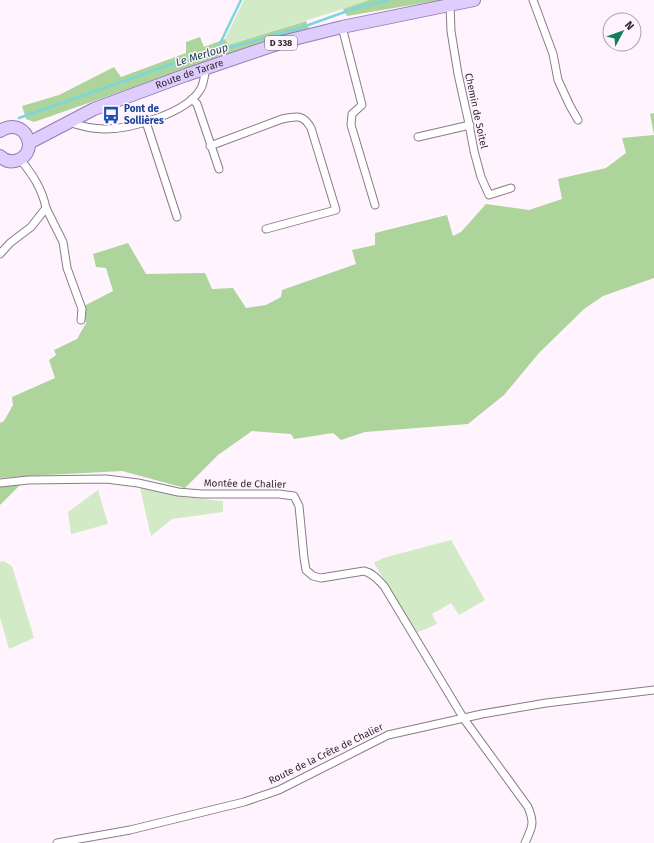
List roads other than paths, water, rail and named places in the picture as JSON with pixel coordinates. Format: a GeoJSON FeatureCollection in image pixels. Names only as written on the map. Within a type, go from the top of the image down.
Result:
{"type":"FeatureCollection","features":[{"type":"Feature","properties":{"kind":"main road","name":"Route de Tarare"},"geometry":{"type":"LineString","coordinates":[[27,138],[69,122],[94,109],[286,41],[342,27],[474,0]]}},
{"type":"Feature","properties":{"kind":"main road"},"geometry":{"type":"LineString","coordinates":[[27,138],[94,109]]}},
{"type":"Feature","properties":{"kind":"main road"},"geometry":{"type":"LineString","coordinates":[[0,131],[10,127],[16,127],[27,138],[28,150],[20,159],[15,161],[9,161],[1,158]]}},
{"type":"Feature","properties":{"kind":"street"},"geometry":{"type":"LineString","coordinates":[[533,0],[553,54],[558,80],[578,120]]}},
{"type":"Feature","properties":{"kind":"street","name":"Chemin de Soitel"},"geometry":{"type":"LineString","coordinates":[[450,5],[458,74],[481,177],[489,195],[511,188]]}},
{"type":"Feature","properties":{"kind":"street"},"geometry":{"type":"LineString","coordinates":[[342,27],[362,105],[352,114],[351,125],[374,205]]}},
{"type":"Feature","properties":{"kind":"street"},"geometry":{"type":"LineString","coordinates":[[69,122],[77,125],[105,129],[137,125],[164,116],[188,103],[201,90],[206,69]]}},
{"type":"Feature","properties":{"kind":"street"},"geometry":{"type":"LineString","coordinates":[[192,99],[197,104],[219,169]]}},
{"type":"Feature","properties":{"kind":"street"},"geometry":{"type":"LineString","coordinates":[[210,146],[282,119],[294,116],[307,121],[311,128],[336,210],[266,229]]}},
{"type":"Feature","properties":{"kind":"street"},"geometry":{"type":"LineString","coordinates":[[146,122],[177,217]]}},
{"type":"Feature","properties":{"kind":"street"},"geometry":{"type":"LineString","coordinates":[[418,137],[470,125]]}},
{"type":"Feature","properties":{"kind":"street"},"geometry":{"type":"LineString","coordinates":[[20,159],[40,187],[46,208],[63,242],[68,268],[82,309],[81,320]]}},
{"type":"Feature","properties":{"kind":"street"},"geometry":{"type":"LineString","coordinates":[[0,254],[10,243],[31,227],[46,208]]}},
{"type":"Feature","properties":{"kind":"street","name":"Montée de Chalier"},"geometry":{"type":"LineString","coordinates":[[0,483],[28,480],[106,479],[178,492],[209,494],[279,494],[294,496],[299,506],[306,570],[313,576],[321,578],[364,571],[376,577],[384,586],[464,719]]}},
{"type":"Feature","properties":{"kind":"street","name":"Route de la Crête de Chalier"},"geometry":{"type":"LineString","coordinates":[[58,843],[130,830],[244,802],[279,790],[388,734],[482,714],[546,703],[654,690]]}},
{"type":"Feature","properties":{"kind":"street"},"geometry":{"type":"LineString","coordinates":[[464,719],[528,807],[533,819],[531,829],[525,843]]}},
{"type":"Feature","properties":{"kind":"waterway"},"geometry":{"type":"LineString","coordinates":[[216,52],[241,0]]}},
{"type":"Feature","properties":{"kind":"waterway","name":"Le Merloup"},"geometry":{"type":"LineString","coordinates":[[19,118],[178,62],[300,28],[356,8],[388,0]]}},
{"type":"Feature","properties":{"kind":"place","name":"Pont de Sollières"},"geometry":{"type":"Point","coordinates":[111,115]}}]}
